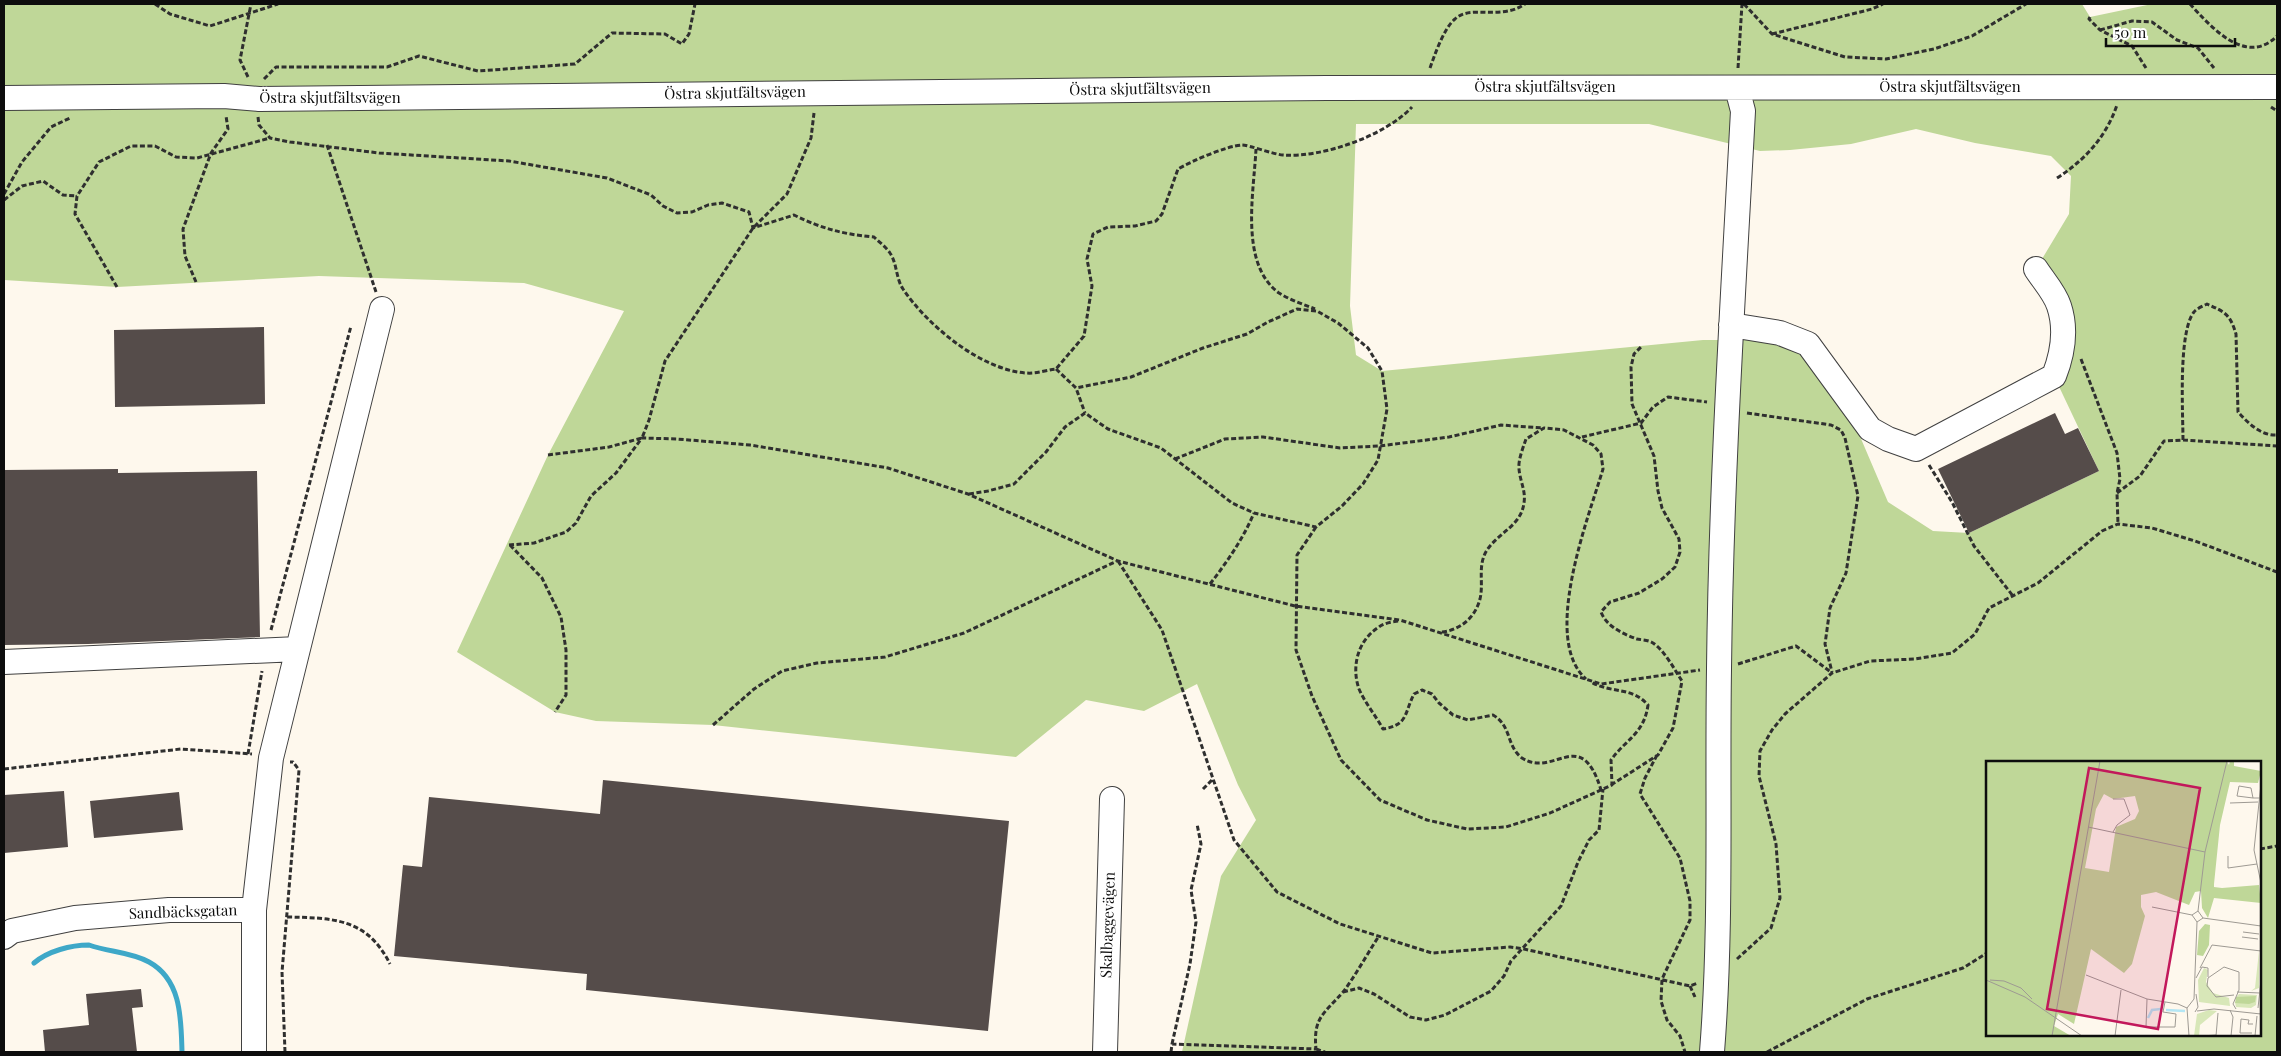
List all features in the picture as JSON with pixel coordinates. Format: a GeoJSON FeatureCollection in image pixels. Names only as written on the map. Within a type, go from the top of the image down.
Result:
{"type":"FeatureCollection","features":[{"type":"Feature","properties":{"kind":"street","name":"Östra skjutfältsvägen"},"geometry":{"type":"LineString","coordinates":[[15,98],[224,96],[259,99],[1423,87],[2277,87]]}},
{"type":"Feature","properties":{"kind":"street"},"geometry":{"type":"LineString","coordinates":[[1712,1052],[1718,974],[1719,667],[1731,325],[1743,111],[1737,88]]}},
{"type":"Feature","properties":{"kind":"street"},"geometry":{"type":"LineString","coordinates":[[1731,325],[1780,333],[1808,344],[1870,429],[1888,439],[1916,449],[2054,376],[2062,354],[2064,332],[2059,305],[2036,269]]}},
{"type":"Feature","properties":{"kind":"street"},"geometry":{"type":"LineString","coordinates":[[254,910],[271,758],[382,309]]}},
{"type":"Feature","properties":{"kind":"street"},"geometry":{"type":"LineString","coordinates":[[4,662],[298,649]]}},
{"type":"Feature","properties":{"kind":"street","name":"Skalbaggevägen"},"geometry":{"type":"LineString","coordinates":[[1105,1052],[1112,798]]}},
{"type":"Feature","properties":{"kind":"street","name":"Sandbäcksgatan"},"geometry":{"type":"LineString","coordinates":[[4,937],[12,931],[75,918],[169,910],[254,910],[254,1052]]}},
{"type":"Feature","properties":{"kind":"path"},"geometry":{"type":"LineString","coordinates":[[155,4],[170,14],[210,26],[278,4]]}},
{"type":"Feature","properties":{"kind":"path"},"geometry":{"type":"LineString","coordinates":[[251,4],[240,60],[259,99]]}},
{"type":"Feature","properties":{"kind":"path"},"geometry":{"type":"LineString","coordinates":[[270,138],[259,125],[259,99],[265,78],[276,67],[387,66],[419,56],[478,71],[575,64],[612,33],[665,34],[682,44],[689,34],[695,4]]}},
{"type":"Feature","properties":{"kind":"path"},"geometry":{"type":"LineString","coordinates":[[753,228],[794,215],[817,227],[840,234],[874,236],[891,254],[901,287],[921,314],[945,336],[977,356],[1008,370],[1028,373],[1056,369],[1084,336],[1092,286],[1087,259],[1093,234],[1108,227],[1135,226],[1156,221],[1162,214],[1178,169],[1193,161],[1243,145],[1256,150],[1303,156],[1343,145],[1378,131],[1401,118],[1412,108],[1423,87],[1438,48],[1453,20],[1462,14],[1474,12],[1507,13],[1525,4]]}},
{"type":"Feature","properties":{"kind":"path"},"geometry":{"type":"LineString","coordinates":[[1743,4],[1772,34],[1844,57],[1886,59],[1934,50],[1972,36],[2026,4]]}},
{"type":"Feature","properties":{"kind":"path"},"geometry":{"type":"LineString","coordinates":[[1737,88],[1743,4]]}},
{"type":"Feature","properties":{"kind":"path"},"geometry":{"type":"LineString","coordinates":[[1772,34],[1883,4]]}},
{"type":"Feature","properties":{"kind":"path"},"geometry":{"type":"LineString","coordinates":[[2190,4],[2223,37],[2240,46],[2253,47],[2269,44],[2277,36]]}},
{"type":"Feature","properties":{"kind":"path"},"geometry":{"type":"LineString","coordinates":[[2090,17],[2088,20],[2100,30],[2132,46],[2148,72],[2150,86]]}},
{"type":"Feature","properties":{"kind":"path"},"geometry":{"type":"LineString","coordinates":[[2100,30],[2132,21],[2152,22],[2176,40],[2198,48],[2230,86]]}},
{"type":"Feature","properties":{"kind":"path"},"geometry":{"type":"LineString","coordinates":[[2057,178],[2074,167],[2094,147],[2112,120],[2125,86]]}},
{"type":"Feature","properties":{"kind":"path"},"geometry":{"type":"LineString","coordinates":[[555,712],[566,696],[566,650],[561,617],[542,578],[509,545],[534,543],[566,532],[576,523],[591,496],[616,473],[642,438],[650,420],[666,361],[753,228],[787,194],[811,138],[816,92]]}},
{"type":"Feature","properties":{"kind":"path"},"geometry":{"type":"LineString","coordinates":[[196,282],[185,256],[184,229],[211,153],[228,129],[224,96]]}},
{"type":"Feature","properties":{"kind":"path"},"geometry":{"type":"LineString","coordinates":[[4,194],[22,162],[51,127],[73,116]]}},
{"type":"Feature","properties":{"kind":"path"},"geometry":{"type":"LineString","coordinates":[[117,287],[75,214],[77,196],[99,162],[130,146],[155,146],[176,157],[197,158],[270,138],[379,153],[509,161],[607,178],[651,194],[663,206],[677,213],[692,212],[708,205],[722,203],[735,206],[750,212],[753,228]]}},
{"type":"Feature","properties":{"kind":"path"},"geometry":{"type":"LineString","coordinates":[[327,145],[382,309]]}},
{"type":"Feature","properties":{"kind":"path"},"geometry":{"type":"LineString","coordinates":[[1256,150],[1252,237],[1259,270],[1279,292],[1338,323],[1368,348],[1382,371],[1387,410],[1378,460],[1363,484],[1342,506],[1316,527],[1297,555],[1296,650],[1312,696],[1341,760],[1380,800],[1427,820],[1467,829],[1506,827],[1550,813],[1612,785],[1658,755]]}},
{"type":"Feature","properties":{"kind":"path"},"geometry":{"type":"LineString","coordinates":[[4,200],[22,186],[43,181],[63,195],[77,196]]}},
{"type":"Feature","properties":{"kind":"path"},"geometry":{"type":"LineString","coordinates":[[2183,440],[2182,396],[2187,329],[2194,312],[2207,304],[2226,313],[2232,322],[2236,334],[2238,412],[2248,424],[2261,432],[2277,435]]}},
{"type":"Feature","properties":{"kind":"path"},"geometry":{"type":"LineString","coordinates":[[1076,388],[1131,377],[1203,348],[1247,334],[1268,322],[1297,310],[1317,311]]}},
{"type":"Feature","properties":{"kind":"path"},"geometry":{"type":"LineString","coordinates":[[4,769],[181,748],[248,754],[266,650],[351,326]]}},
{"type":"Feature","properties":{"kind":"path"},"geometry":{"type":"LineString","coordinates":[[1642,346],[1634,354],[1631,367],[1632,404],[1654,456],[1662,508],[1679,539],[1680,552],[1675,567],[1662,579],[1639,592],[1610,602],[1601,612],[1604,621],[1610,626],[1635,638],[1653,643],[1682,681],[1673,728],[1645,778],[1640,794],[1680,858],[1690,901],[1690,920],[1662,979],[1661,1001],[1666,1020],[1680,1036],[1685,1052]]}},
{"type":"Feature","properties":{"kind":"path"},"geometry":{"type":"LineString","coordinates":[[2078,350],[2117,453],[2120,479],[2116,493],[2118,524]]}},
{"type":"Feature","properties":{"kind":"path"},"geometry":{"type":"LineString","coordinates":[[1056,369],[1076,388],[1085,413],[1108,429],[1161,448],[1232,503],[1254,513],[1316,527]]}},
{"type":"Feature","properties":{"kind":"path"},"geometry":{"type":"LineString","coordinates":[[1580,438],[1641,423],[1653,406],[1668,397],[1704,400],[1728,408],[1772,417],[1831,425],[1841,430],[1845,438],[1858,496],[1846,573],[1830,608],[1825,644],[1832,673]]}},
{"type":"Feature","properties":{"kind":"path"},"geometry":{"type":"LineString","coordinates":[[968,494],[988,492],[1014,484],[1046,452],[1065,427],[1085,413]]}},
{"type":"Feature","properties":{"kind":"path"},"geometry":{"type":"LineString","coordinates":[[1176,460],[1225,439],[1263,437],[1340,448],[1380,446],[1449,438],[1502,425],[1564,430],[1593,445],[1600,454],[1603,469],[1572,571],[1567,613],[1569,655],[1578,672],[1587,680],[1600,687],[1640,696],[1648,705],[1647,716],[1641,728],[1611,760],[1612,785]]}},
{"type":"Feature","properties":{"kind":"path"},"geometry":{"type":"LineString","coordinates":[[1440,632],[1455,631],[1469,620],[1480,600],[1481,564],[1487,551],[1496,540],[1515,525],[1524,505],[1525,493],[1518,467],[1526,439],[1544,428]]}},
{"type":"Feature","properties":{"kind":"path"},"geometry":{"type":"LineString","coordinates":[[548,455],[609,447],[642,438],[677,439],[750,445],[888,468],[968,494],[1118,561],[1295,606],[1400,620],[1601,684],[1747,663],[1796,646],[1832,673]]}},
{"type":"Feature","properties":{"kind":"path"},"geometry":{"type":"LineString","coordinates":[[2116,493],[2140,476],[2164,442],[2183,440],[2277,446]]}},
{"type":"Feature","properties":{"kind":"path"},"geometry":{"type":"LineString","coordinates":[[1916,449],[1935,472],[1974,546],[2013,596]]}},
{"type":"Feature","properties":{"kind":"path"},"geometry":{"type":"LineString","coordinates":[[1210,584],[1243,537],[1254,513]]}},
{"type":"Feature","properties":{"kind":"path"},"geometry":{"type":"LineString","coordinates":[[1118,561],[1162,630],[1234,840],[1277,892],[1340,924],[1432,952],[1510,947],[1690,986],[1718,974],[1752,948],[1771,928],[1780,898],[1776,844],[1759,776],[1760,751],[1772,730],[1785,714],[1832,673],[1870,661],[1915,659],[1952,652],[1975,634],[1989,608],[2038,583],[2102,531],[2118,524],[2152,528],[2195,541],[2277,572]]}},
{"type":"Feature","properties":{"kind":"path"},"geometry":{"type":"LineString","coordinates":[[713,725],[754,689],[782,671],[817,663],[885,657],[964,633],[1118,561]]}},
{"type":"Feature","properties":{"kind":"path"},"geometry":{"type":"LineString","coordinates":[[1342,992],[1359,988],[1374,994],[1410,1017],[1426,1020],[1445,1015],[1491,991],[1504,976],[1511,962],[1561,906],[1578,862],[1589,840],[1599,830],[1601,790],[1596,772],[1584,759],[1574,755],[1536,762],[1523,758],[1514,750],[1502,720],[1493,715],[1468,720],[1453,715],[1432,694],[1422,690],[1414,694],[1403,722],[1394,727],[1383,729],[1359,689],[1355,671],[1357,654],[1366,637],[1380,626],[1400,620]]}},
{"type":"Feature","properties":{"kind":"path"},"geometry":{"type":"LineString","coordinates":[[285,1052],[282,972],[298,770],[293,762]]}},
{"type":"Feature","properties":{"kind":"path"},"geometry":{"type":"LineString","coordinates":[[1202,789],[1212,780]]}},
{"type":"Feature","properties":{"kind":"path"},"geometry":{"type":"LineString","coordinates":[[1171,1052],[1190,964],[1196,922],[1191,890],[1201,844],[1198,824]]}},
{"type":"Feature","properties":{"kind":"path"},"geometry":{"type":"LineString","coordinates":[[2261,850],[2277,846]]}},
{"type":"Feature","properties":{"kind":"path"},"geometry":{"type":"LineString","coordinates":[[287,917],[322,918],[352,923],[383,949],[390,964]]}},
{"type":"Feature","properties":{"kind":"path"},"geometry":{"type":"LineString","coordinates":[[1316,1051],[1314,1033],[1320,1018],[1342,992],[1379,936]]}},
{"type":"Feature","properties":{"kind":"path"},"geometry":{"type":"LineString","coordinates":[[1767,1052],[1867,998],[1963,968],[1986,954]]}},
{"type":"Feature","properties":{"kind":"path"},"geometry":{"type":"LineString","coordinates":[[1172,1044],[1325,1052]]}},
{"type":"Feature","properties":{"kind":"green space"},"geometry":{"type":"Polygon","coordinates":[[[4,4],[2082,4],[2090,17],[2152,4],[2277,4],[2277,1052],[1182,1052],[1221,876],[1256,820],[1238,785],[1197,684],[1144,711],[1086,700],[1016,757],[713,725],[596,721],[555,712],[457,652],[548,455],[624,311],[524,283],[319,276],[117,287],[4,280],[4,4]],[[1356,124],[1350,306],[1356,355],[1382,371],[1703,340],[1786,340],[1816,366],[1853,420],[1888,502],[1933,531],[1969,533],[2099,471],[2054,376],[2062,354],[2036,269],[2069,214],[2071,176],[2051,156],[1975,143],[1916,129],[1851,144],[1760,151],[1649,124],[1356,124]]]}},
{"type":"Feature","properties":{"kind":"building"},"geometry":{"type":"Polygon","coordinates":[[[264,327],[265,404],[115,407],[114,330],[264,327]]]}},
{"type":"Feature","properties":{"kind":"building"},"geometry":{"type":"Polygon","coordinates":[[[2055,413],[2065,434],[2078,428],[2099,471],[1969,533],[1938,469],[2055,413]]]}},
{"type":"Feature","properties":{"kind":"building"},"geometry":{"type":"Polygon","coordinates":[[[118,469],[118,473],[257,471],[260,637],[88,644],[4,645],[4,470],[118,469]]]}},
{"type":"Feature","properties":{"kind":"building"},"geometry":{"type":"Polygon","coordinates":[[[603,780],[1009,821],[988,1031],[586,990],[587,974],[394,956],[403,865],[422,867],[429,797],[600,814],[603,780]]]}},
{"type":"Feature","properties":{"kind":"building"},"geometry":{"type":"Polygon","coordinates":[[[64,791],[68,847],[4,853],[4,795],[64,791]]]}},
{"type":"Feature","properties":{"kind":"building"},"geometry":{"type":"Polygon","coordinates":[[[179,792],[183,830],[94,838],[90,801],[179,792]]]}},
{"type":"Feature","properties":{"kind":"building"},"geometry":{"type":"Polygon","coordinates":[[[141,989],[143,1007],[132,1008],[137,1052],[45,1052],[43,1030],[89,1025],[86,994],[141,989]]]}},
{"type":"Feature","properties":{"kind":"waterway"},"geometry":{"type":"LineString","coordinates":[[34,963],[60,949],[89,945],[135,956],[149,962],[160,970],[174,990],[180,1014],[182,1052]]}}]}
